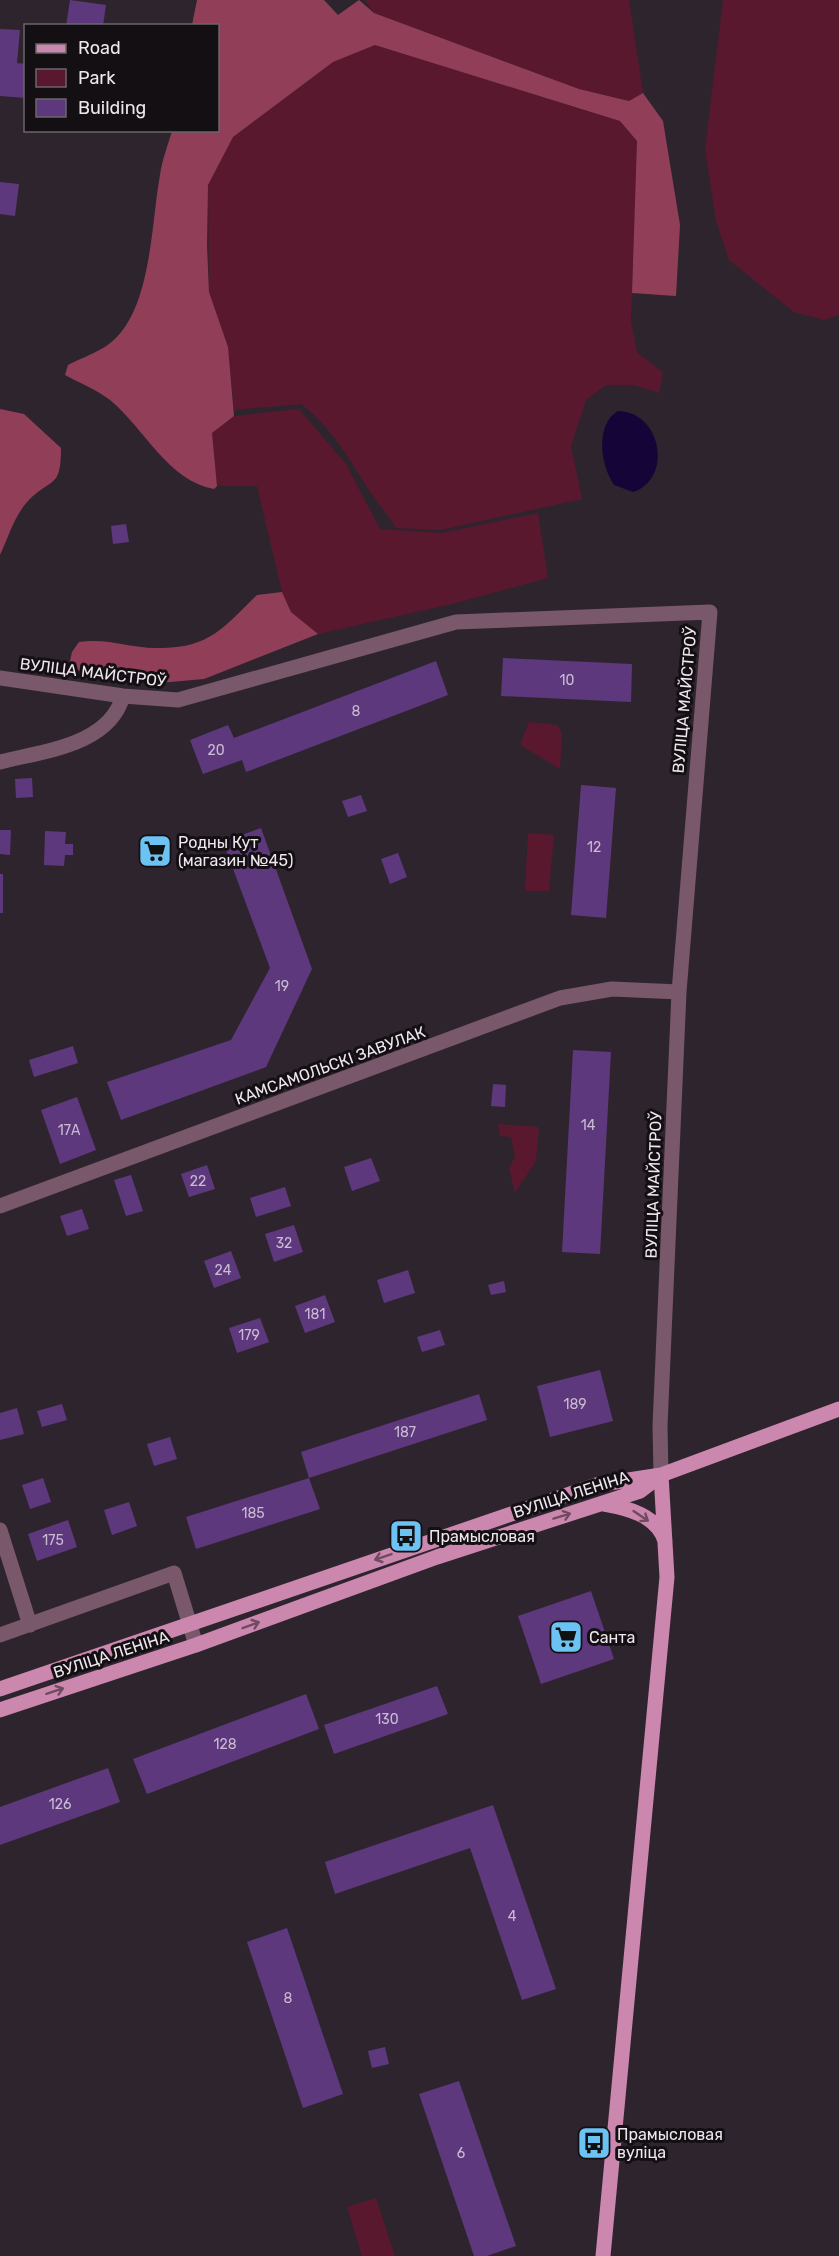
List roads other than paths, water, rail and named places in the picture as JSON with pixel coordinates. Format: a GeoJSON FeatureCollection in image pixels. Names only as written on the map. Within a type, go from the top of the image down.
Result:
{"type":"FeatureCollection","features":[{"type":"Feature","properties":{"kind":"main road"},"geometry":{"type":"LineString","coordinates":[[603,2256],[667,1577],[661,1475],[839,1409]]}},
{"type":"Feature","properties":{"kind":"main road","name":"ВУЛІЦА ЛЕНІНА"},"geometry":{"type":"LineString","coordinates":[[0,1710],[196,1645],[437,1557],[640,1491],[661,1475]]}},
{"type":"Feature","properties":{"kind":"main road","name":"ВУЛІЦА ЛЕНІНА"},"geometry":{"type":"LineString","coordinates":[[0,1689],[596,1485],[661,1475]]}},
{"type":"Feature","properties":{"kind":"main road"},"geometry":{"type":"LineString","coordinates":[[603,1504],[638,1512],[663,1536],[666,1547]]}},
{"type":"Feature","properties":{"kind":"street","name":"ВУЛІЦА МАЙСТРОЎ"},"geometry":{"type":"LineString","coordinates":[[0,678],[123,696],[178,700],[456,622],[710,612],[679,992],[660,1426],[661,1475]]}},
{"type":"Feature","properties":{"kind":"street"},"geometry":{"type":"LineString","coordinates":[[0,762],[84,740],[112,718],[123,696]]}},
{"type":"Feature","properties":{"kind":"street","name":"КАМСАМОЛЬСКІ ЗАВУЛАК"},"geometry":{"type":"LineString","coordinates":[[0,1206],[560,998],[612,989],[679,992]]}},
{"type":"Feature","properties":{"kind":"street"},"geometry":{"type":"LineString","coordinates":[[0,1530],[30,1625]]}},
{"type":"Feature","properties":{"kind":"street"},"geometry":{"type":"LineString","coordinates":[[0,1635],[174,1573],[196,1645]]}},
{"type":"Feature","properties":{"kind":"place","name":"Родны Кут (магазин №45)"},"geometry":{"type":"Point","coordinates":[155,851]}},
{"type":"Feature","properties":{"kind":"place","name":"Прамысловая"},"geometry":{"type":"Point","coordinates":[406,1536]}},
{"type":"Feature","properties":{"kind":"place","name":"Санта"},"geometry":{"type":"Point","coordinates":[566,1637]}},
{"type":"Feature","properties":{"kind":"place","name":"Прамысловая вуліца"},"geometry":{"type":"Point","coordinates":[594,2143]}}]}
